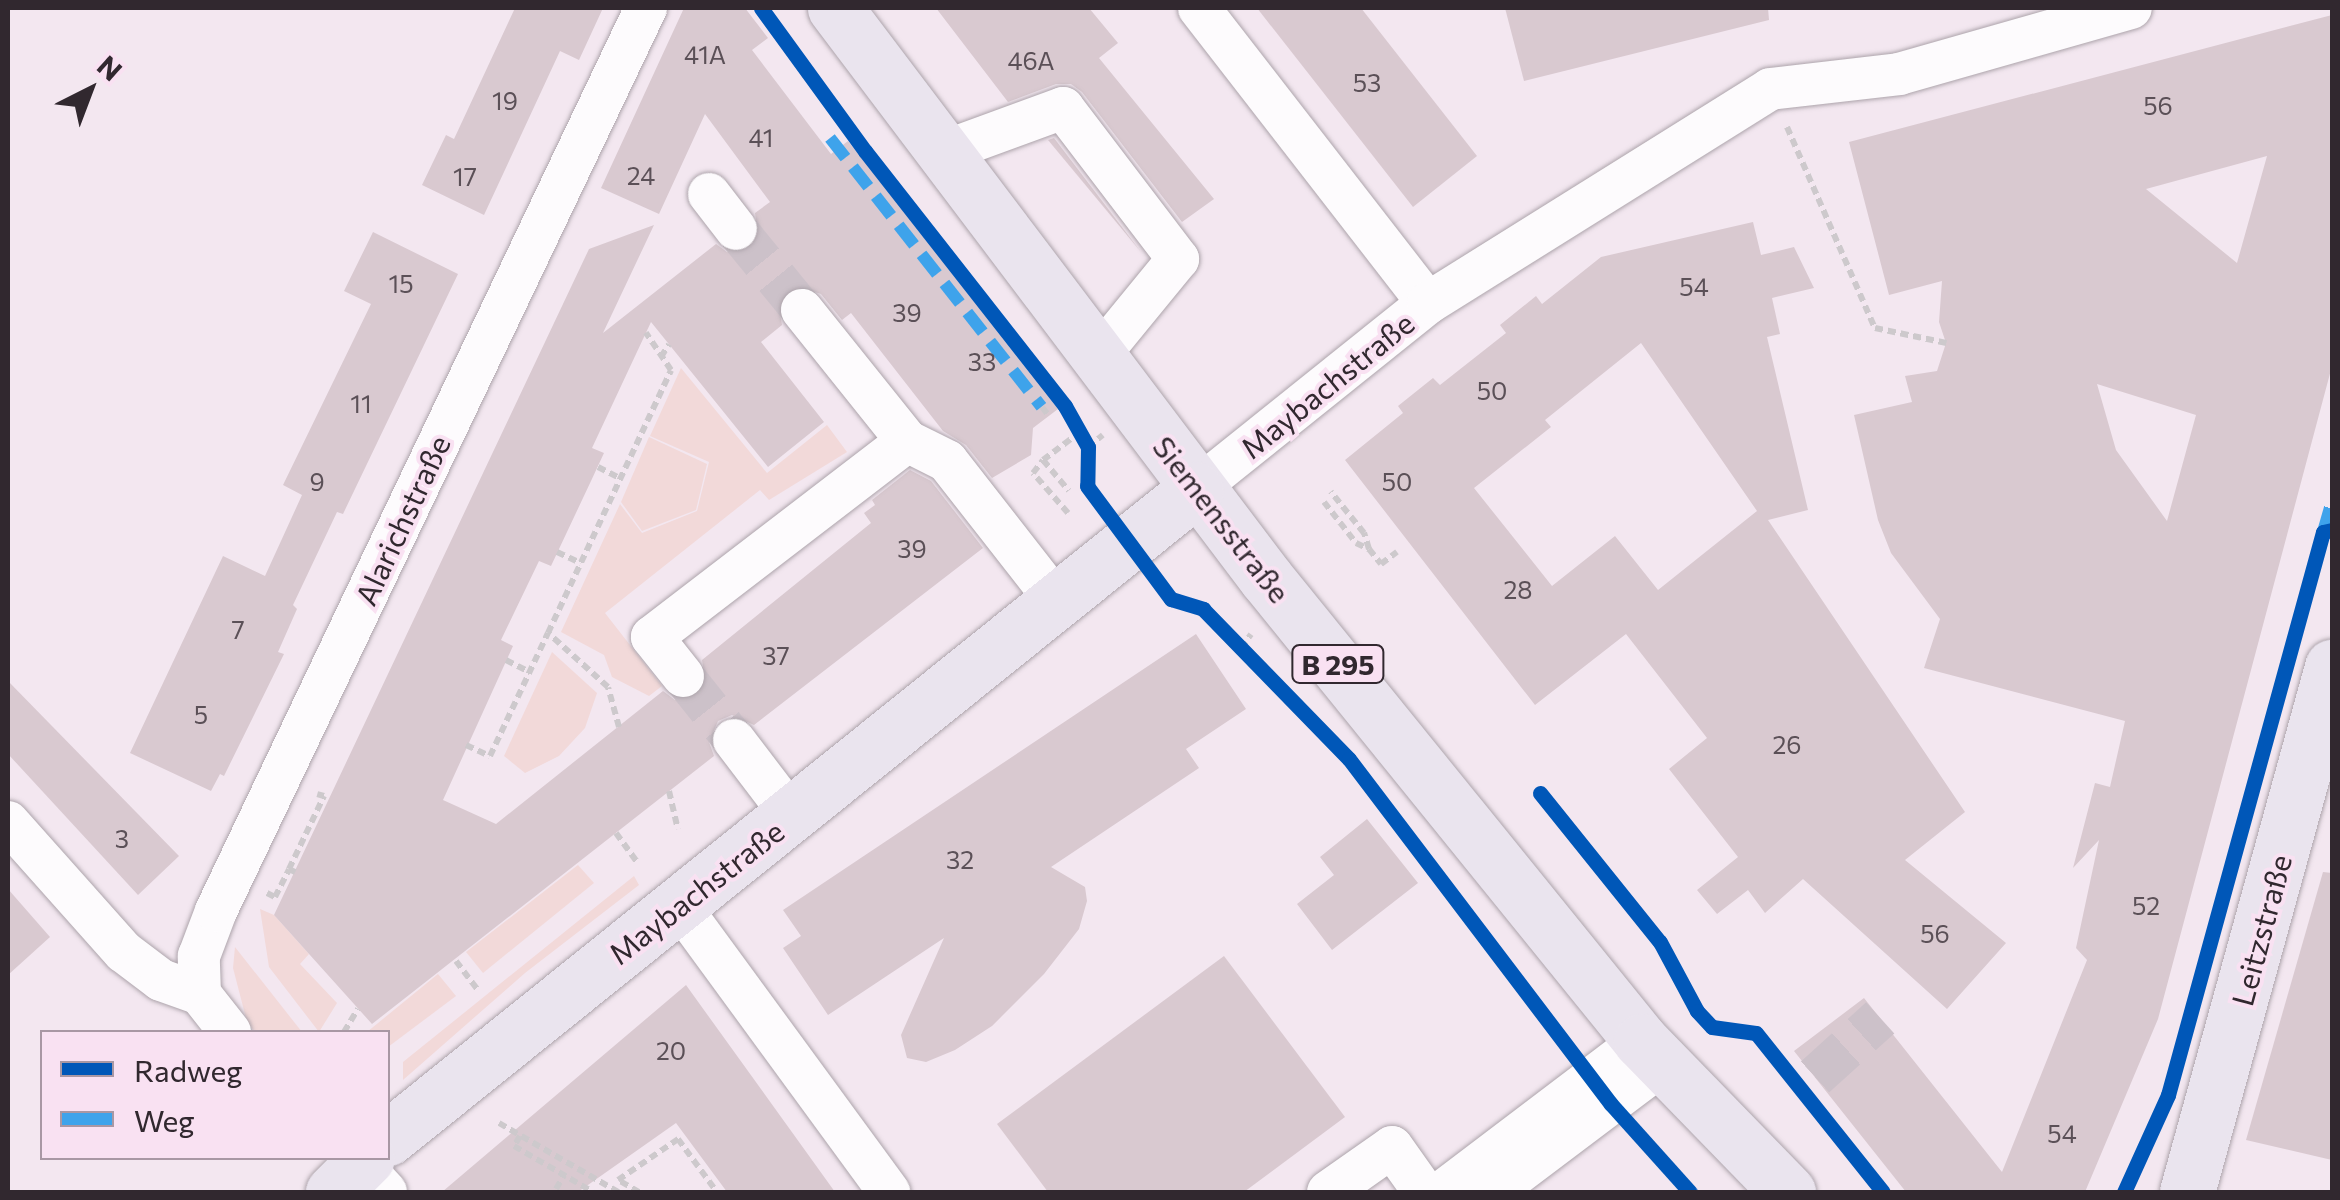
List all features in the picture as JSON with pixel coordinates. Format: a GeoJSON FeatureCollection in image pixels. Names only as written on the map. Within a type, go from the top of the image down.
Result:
{"type":"FeatureCollection","features":[{"type":"Feature","properties":{"kind":"main road","name":"Siemensstraße"},"geometry":{"type":"LineString","coordinates":[[835,8],[1196,489],[1652,1052],[1788,1192]]}},
{"type":"Feature","properties":{"kind":"main road","name":"Maybachstraße"},"geometry":{"type":"LineString","coordinates":[[390,1144],[679,905],[1196,489]]}},
{"type":"Feature","properties":{"kind":"main road","name":"Leitzstraße"},"geometry":{"type":"LineString","coordinates":[[2186,1192],[2332,667]]}},
{"type":"Feature","properties":{"kind":"street","name":"Alarichstraße"},"geometry":{"type":"LineString","coordinates":[[200,994],[199,956],[216,911],[646,8]]}},
{"type":"Feature","properties":{"kind":"street"},"geometry":{"type":"LineString","coordinates":[[1199,8],[1428,303]]}},
{"type":"Feature","properties":{"kind":"street","name":"Maybachstraße"},"geometry":{"type":"LineString","coordinates":[[1196,489],[1428,303],[1770,89],[1899,74],[2131,8]]}},
{"type":"Feature","properties":{"kind":"street"},"geometry":{"type":"LineString","coordinates":[[943,152],[1063,108],[1178,259],[1097,358]]}},
{"type":"Feature","properties":{"kind":"street"},"geometry":{"type":"LineString","coordinates":[[709,194],[736,228]]}},
{"type":"Feature","properties":{"kind":"street"},"geometry":{"type":"LineString","coordinates":[[802,310],[907,441],[947,461],[1056,599]]}},
{"type":"Feature","properties":{"kind":"street"},"geometry":{"type":"LineString","coordinates":[[683,676],[652,637],[907,441]]}},
{"type":"Feature","properties":{"kind":"street"},"geometry":{"type":"LineString","coordinates":[[734,740],[792,816]]}},
{"type":"Feature","properties":{"kind":"street"},"geometry":{"type":"LineString","coordinates":[[8,822],[124,952],[161,980],[200,994],[228,1030]]}},
{"type":"Feature","properties":{"kind":"street"},"geometry":{"type":"LineString","coordinates":[[679,905],[889,1192]]}},
{"type":"Feature","properties":{"kind":"street"},"geometry":{"type":"LineString","coordinates":[[1442,1192],[1652,1052]]}},
{"type":"Feature","properties":{"kind":"street"},"geometry":{"type":"LineString","coordinates":[[1493,1192],[1652,1052]]}},
{"type":"Feature","properties":{"kind":"street"},"geometry":{"type":"LineString","coordinates":[[1328,1192],[1392,1147],[1424,1192]]}},
{"type":"Feature","properties":{"kind":"path"},"geometry":{"type":"LineString","coordinates":[[1770,89],[1876,328],[1946,343]]}},
{"type":"Feature","properties":{"kind":"path"},"geometry":{"type":"LineString","coordinates":[[466,744],[490,756],[671,370],[646,333]]}},
{"type":"Feature","properties":{"kind":"path"},"geometry":{"type":"LineString","coordinates":[[661,357],[669,344]]}},
{"type":"Feature","properties":{"kind":"path"},"geometry":{"type":"LineString","coordinates":[[1042,407],[1048,416]]}},
{"type":"Feature","properties":{"kind":"path"},"geometry":{"type":"LineString","coordinates":[[1068,513],[1034,473],[1043,460],[1074,436]]}},
{"type":"Feature","properties":{"kind":"path"},"geometry":{"type":"LineString","coordinates":[[1043,460],[1069,491]]}},
{"type":"Feature","properties":{"kind":"path"},"geometry":{"type":"LineString","coordinates":[[598,467],[620,478]]}},
{"type":"Feature","properties":{"kind":"path"},"geometry":{"type":"LineString","coordinates":[[1331,492],[1364,533],[1369,550]]}},
{"type":"Feature","properties":{"kind":"path"},"geometry":{"type":"LineString","coordinates":[[1324,502],[1356,543],[1369,550],[1381,564],[1397,552]]}},
{"type":"Feature","properties":{"kind":"path"},"geometry":{"type":"LineString","coordinates":[[557,552],[581,563]]}},
{"type":"Feature","properties":{"kind":"path"},"geometry":{"type":"LineString","coordinates":[[1240,648],[1252,636],[1248,631]]}},
{"type":"Feature","properties":{"kind":"path"},"geometry":{"type":"LineString","coordinates":[[548,632],[608,687],[618,727]]}},
{"type":"Feature","properties":{"kind":"path"},"geometry":{"type":"LineString","coordinates":[[506,660],[530,672]]}},
{"type":"Feature","properties":{"kind":"path"},"geometry":{"type":"LineString","coordinates":[[669,792],[678,828]]}},
{"type":"Feature","properties":{"kind":"path"},"geometry":{"type":"LineString","coordinates":[[616,833],[637,862]]}},
{"type":"Feature","properties":{"kind":"path"},"geometry":{"type":"LineString","coordinates":[[278,892],[292,871],[299,847]]}},
{"type":"Feature","properties":{"kind":"path"},"geometry":{"type":"LineString","coordinates":[[456,960],[478,990]]}},
{"type":"Feature","properties":{"kind":"path"},"geometry":{"type":"LineString","coordinates":[[345,1030],[358,1008]]}},
{"type":"Feature","properties":{"kind":"path"},"geometry":{"type":"LineString","coordinates":[[498,1123],[618,1192]]}},
{"type":"Feature","properties":{"kind":"path"},"geometry":{"type":"LineString","coordinates":[[520,1136],[514,1146],[593,1192]]}},
{"type":"Feature","properties":{"kind":"path"},"geometry":{"type":"LineString","coordinates":[[639,1192],[618,1180],[678,1139],[717,1192]]}},
{"type":"Feature","properties":{"kind":"path"},"geometry":{"type":"LineString","coordinates":[[556,1189],[564,1175]]}},
{"type":"Feature","properties":{"kind":"shaded area"},"geometry":{"type":"Polygon","coordinates":[[[681,368],[767,473],[827,425],[847,452],[769,500],[760,490],[605,613],[662,686],[649,696],[612,677],[604,655],[561,632],[620,504],[642,533],[697,511],[709,462],[650,436],[681,368]]]}},
{"type":"Feature","properties":{"kind":"shaded area"},"geometry":{"type":"Polygon","coordinates":[[[649,437],[707,464],[696,510],[642,531],[621,502],[649,437]]]}},
{"type":"Feature","properties":{"kind":"shaded area"},"geometry":{"type":"Polygon","coordinates":[[[552,652],[597,693],[585,728],[559,756],[525,773],[504,756],[552,652]]]}},
{"type":"Feature","properties":{"kind":"shaded area"},"geometry":{"type":"Polygon","coordinates":[[[578,865],[594,883],[483,973],[466,952],[578,865]]]}},
{"type":"Feature","properties":{"kind":"shaded area"},"geometry":{"type":"Polygon","coordinates":[[[634,876],[639,885],[525,973],[403,1080],[403,1062],[634,876]]]}},
{"type":"Feature","properties":{"kind":"shaded area"},"geometry":{"type":"Polygon","coordinates":[[[260,909],[274,915],[309,954],[300,964],[337,1003],[320,1030],[317,1030],[269,967],[260,909]]]}},
{"type":"Feature","properties":{"kind":"shaded area"},"geometry":{"type":"Polygon","coordinates":[[[235,947],[300,1030],[253,1030],[247,1022],[233,968],[235,947]]]}},
{"type":"Feature","properties":{"kind":"shaded area"},"geometry":{"type":"Polygon","coordinates":[[[438,974],[456,996],[390,1046],[390,1030],[369,1030],[438,974]]]}},
{"type":"Feature","properties":{"kind":"building"},"geometry":{"type":"Polygon","coordinates":[[[515,8],[603,8],[579,60],[560,51],[484,215],[422,185],[446,135],[454,139],[515,8]]]}},
{"type":"Feature","properties":{"kind":"building"},"geometry":{"type":"Polygon","coordinates":[[[684,8],[745,8],[768,38],[752,50],[831,154],[848,141],[1058,409],[1033,428],[1031,455],[992,478],[966,445],[943,431],[851,313],[842,320],[821,294],[797,286],[778,302],[782,325],[761,342],[824,422],[768,467],[651,322],[592,448],[604,453],[551,566],[539,561],[501,640],[513,646],[443,800],[496,824],[663,691],[675,700],[698,696],[706,684],[702,660],[871,523],[864,513],[875,505],[872,500],[910,470],[931,481],[983,548],[754,725],[732,715],[718,721],[709,742],[714,756],[372,1024],[274,915],[589,249],[654,225],[603,333],[716,244],[727,252],[740,254],[759,238],[755,213],[770,202],[705,114],[659,214],[601,188],[684,8]]]}},
{"type":"Feature","properties":{"kind":"building"},"geometry":{"type":"Polygon","coordinates":[[[936,8],[1089,8],[1118,43],[1099,58],[1214,199],[1182,222],[1082,92],[1071,84],[1056,84],[1008,102],[936,8]]]}},
{"type":"Feature","properties":{"kind":"building"},"geometry":{"type":"Polygon","coordinates":[[[1257,8],[1361,8],[1477,156],[1413,207],[1257,8]]]}},
{"type":"Feature","properties":{"kind":"building"},"geometry":{"type":"Polygon","coordinates":[[[1505,8],[1768,8],[1769,20],[1524,81],[1505,8]]]}},
{"type":"Feature","properties":{"kind":"building"},"geometry":{"type":"Polygon","coordinates":[[[2332,15],[2332,366],[2158,1019],[2085,1192],[1906,1192],[1794,1051],[1864,998],[2002,1172],[2087,960],[2076,948],[2099,840],[2073,868],[2095,783],[2110,787],[2125,721],[1924,668],[1940,619],[1891,553],[1878,520],[1854,415],[1912,402],[1905,376],[1937,371],[1946,343],[1939,322],[1942,281],[1889,295],[1849,142],[2332,15]],[[2267,156],[2146,189],[2237,263],[2267,156]],[[2097,384],[2116,450],[2167,521],[2196,415],[2097,384]]]}},
{"type":"Feature","properties":{"kind":"building"},"geometry":{"type":"Polygon","coordinates":[[[1054,138],[1141,252],[1048,140],[1054,138]]]}},
{"type":"Feature","properties":{"kind":"building"},"geometry":{"type":"Polygon","coordinates":[[[1753,222],[1761,255],[1794,247],[1814,288],[1772,298],[1780,334],[1767,337],[1808,510],[1768,520],[1965,812],[1905,860],[2006,943],[1947,1009],[1803,879],[1765,913],[1748,890],[1717,914],[1697,890],[1738,857],[1669,769],[1707,738],[1626,634],[1535,705],[1345,460],[1403,413],[1398,406],[1433,378],[1440,385],[1506,333],[1500,325],[1536,296],[1542,304],[1601,257],[1753,222]],[[1641,343],[1545,420],[1551,427],[1474,488],[1552,586],[1615,536],[1658,590],[1757,511],[1641,343]]]}},
{"type":"Feature","properties":{"kind":"building"},"geometry":{"type":"Polygon","coordinates":[[[373,232],[458,274],[343,514],[337,512],[293,605],[297,609],[278,652],[284,654],[224,776],[220,774],[211,791],[130,753],[223,556],[265,576],[302,495],[283,485],[371,304],[344,291],[373,232]]]}},
{"type":"Feature","properties":{"kind":"building"},"geometry":{"type":"Polygon","coordinates":[[[1196,634],[1246,709],[1186,749],[1199,768],[1051,867],[1085,887],[1087,901],[1079,929],[1044,974],[992,1026],[955,1050],[926,1062],[907,1058],[901,1035],[944,938],[828,1015],[783,948],[801,936],[783,910],[1196,634]]]}},
{"type":"Feature","properties":{"kind":"building"},"geometry":{"type":"Polygon","coordinates":[[[8,681],[179,856],[138,895],[8,754],[8,681]]]}},
{"type":"Feature","properties":{"kind":"building"},"geometry":{"type":"Polygon","coordinates":[[[1367,819],[1418,883],[1332,950],[1297,904],[1334,875],[1320,857],[1367,819]]]}},
{"type":"Feature","properties":{"kind":"building"},"geometry":{"type":"Polygon","coordinates":[[[2323,872],[2332,873],[2332,1160],[2246,1140],[2323,872]]]}},
{"type":"Feature","properties":{"kind":"building"},"geometry":{"type":"Polygon","coordinates":[[[8,889],[50,937],[8,975],[8,889]]]}},
{"type":"Feature","properties":{"kind":"building"},"geometry":{"type":"Polygon","coordinates":[[[1224,956],[1345,1117],[1244,1192],[1048,1192],[997,1124],[1224,956]]]}},
{"type":"Feature","properties":{"kind":"building"},"geometry":{"type":"Polygon","coordinates":[[[686,985],[835,1192],[727,1192],[676,1123],[578,1192],[442,1192],[686,985]]]}},
{"type":"Feature","properties":{"kind":"tunnel"},"geometry":{"type":"LineString","coordinates":[[736,229],[802,310]]}},
{"type":"Feature","properties":{"kind":"tunnel"},"geometry":{"type":"LineString","coordinates":[[683,676],[734,740]]}},
{"type":"Feature","properties":{"kind":"tunnel"},"geometry":{"type":"LineString","coordinates":[[1815,1077],[1880,1018]]}},
{"type":"Feature","properties":{"kind":"marked path"},"geometry":{"type":"LineString","coordinates":[[830,138],[1042,407]]}},
{"type":"Feature","properties":{"kind":"marked path"},"geometry":{"type":"LineString","coordinates":[[2323,532],[2332,501]]}},
{"type":"Feature","properties":{"kind":"cycle path"},"geometry":{"type":"LineString","coordinates":[[761,8],[865,151],[1065,406],[1088,447],[1087,486],[1171,599],[1203,609],[1349,759],[1611,1104],[1690,1192]]}},
{"type":"Feature","properties":{"kind":"cycle path"},"geometry":{"type":"LineString","coordinates":[[2124,1192],[2168,1095],[2323,532],[2332,530]]}},
{"type":"Feature","properties":{"kind":"cycle path"},"geometry":{"type":"LineString","coordinates":[[1540,793],[1660,942],[1697,1011],[1712,1027],[1756,1033],[1883,1192]]}}]}
